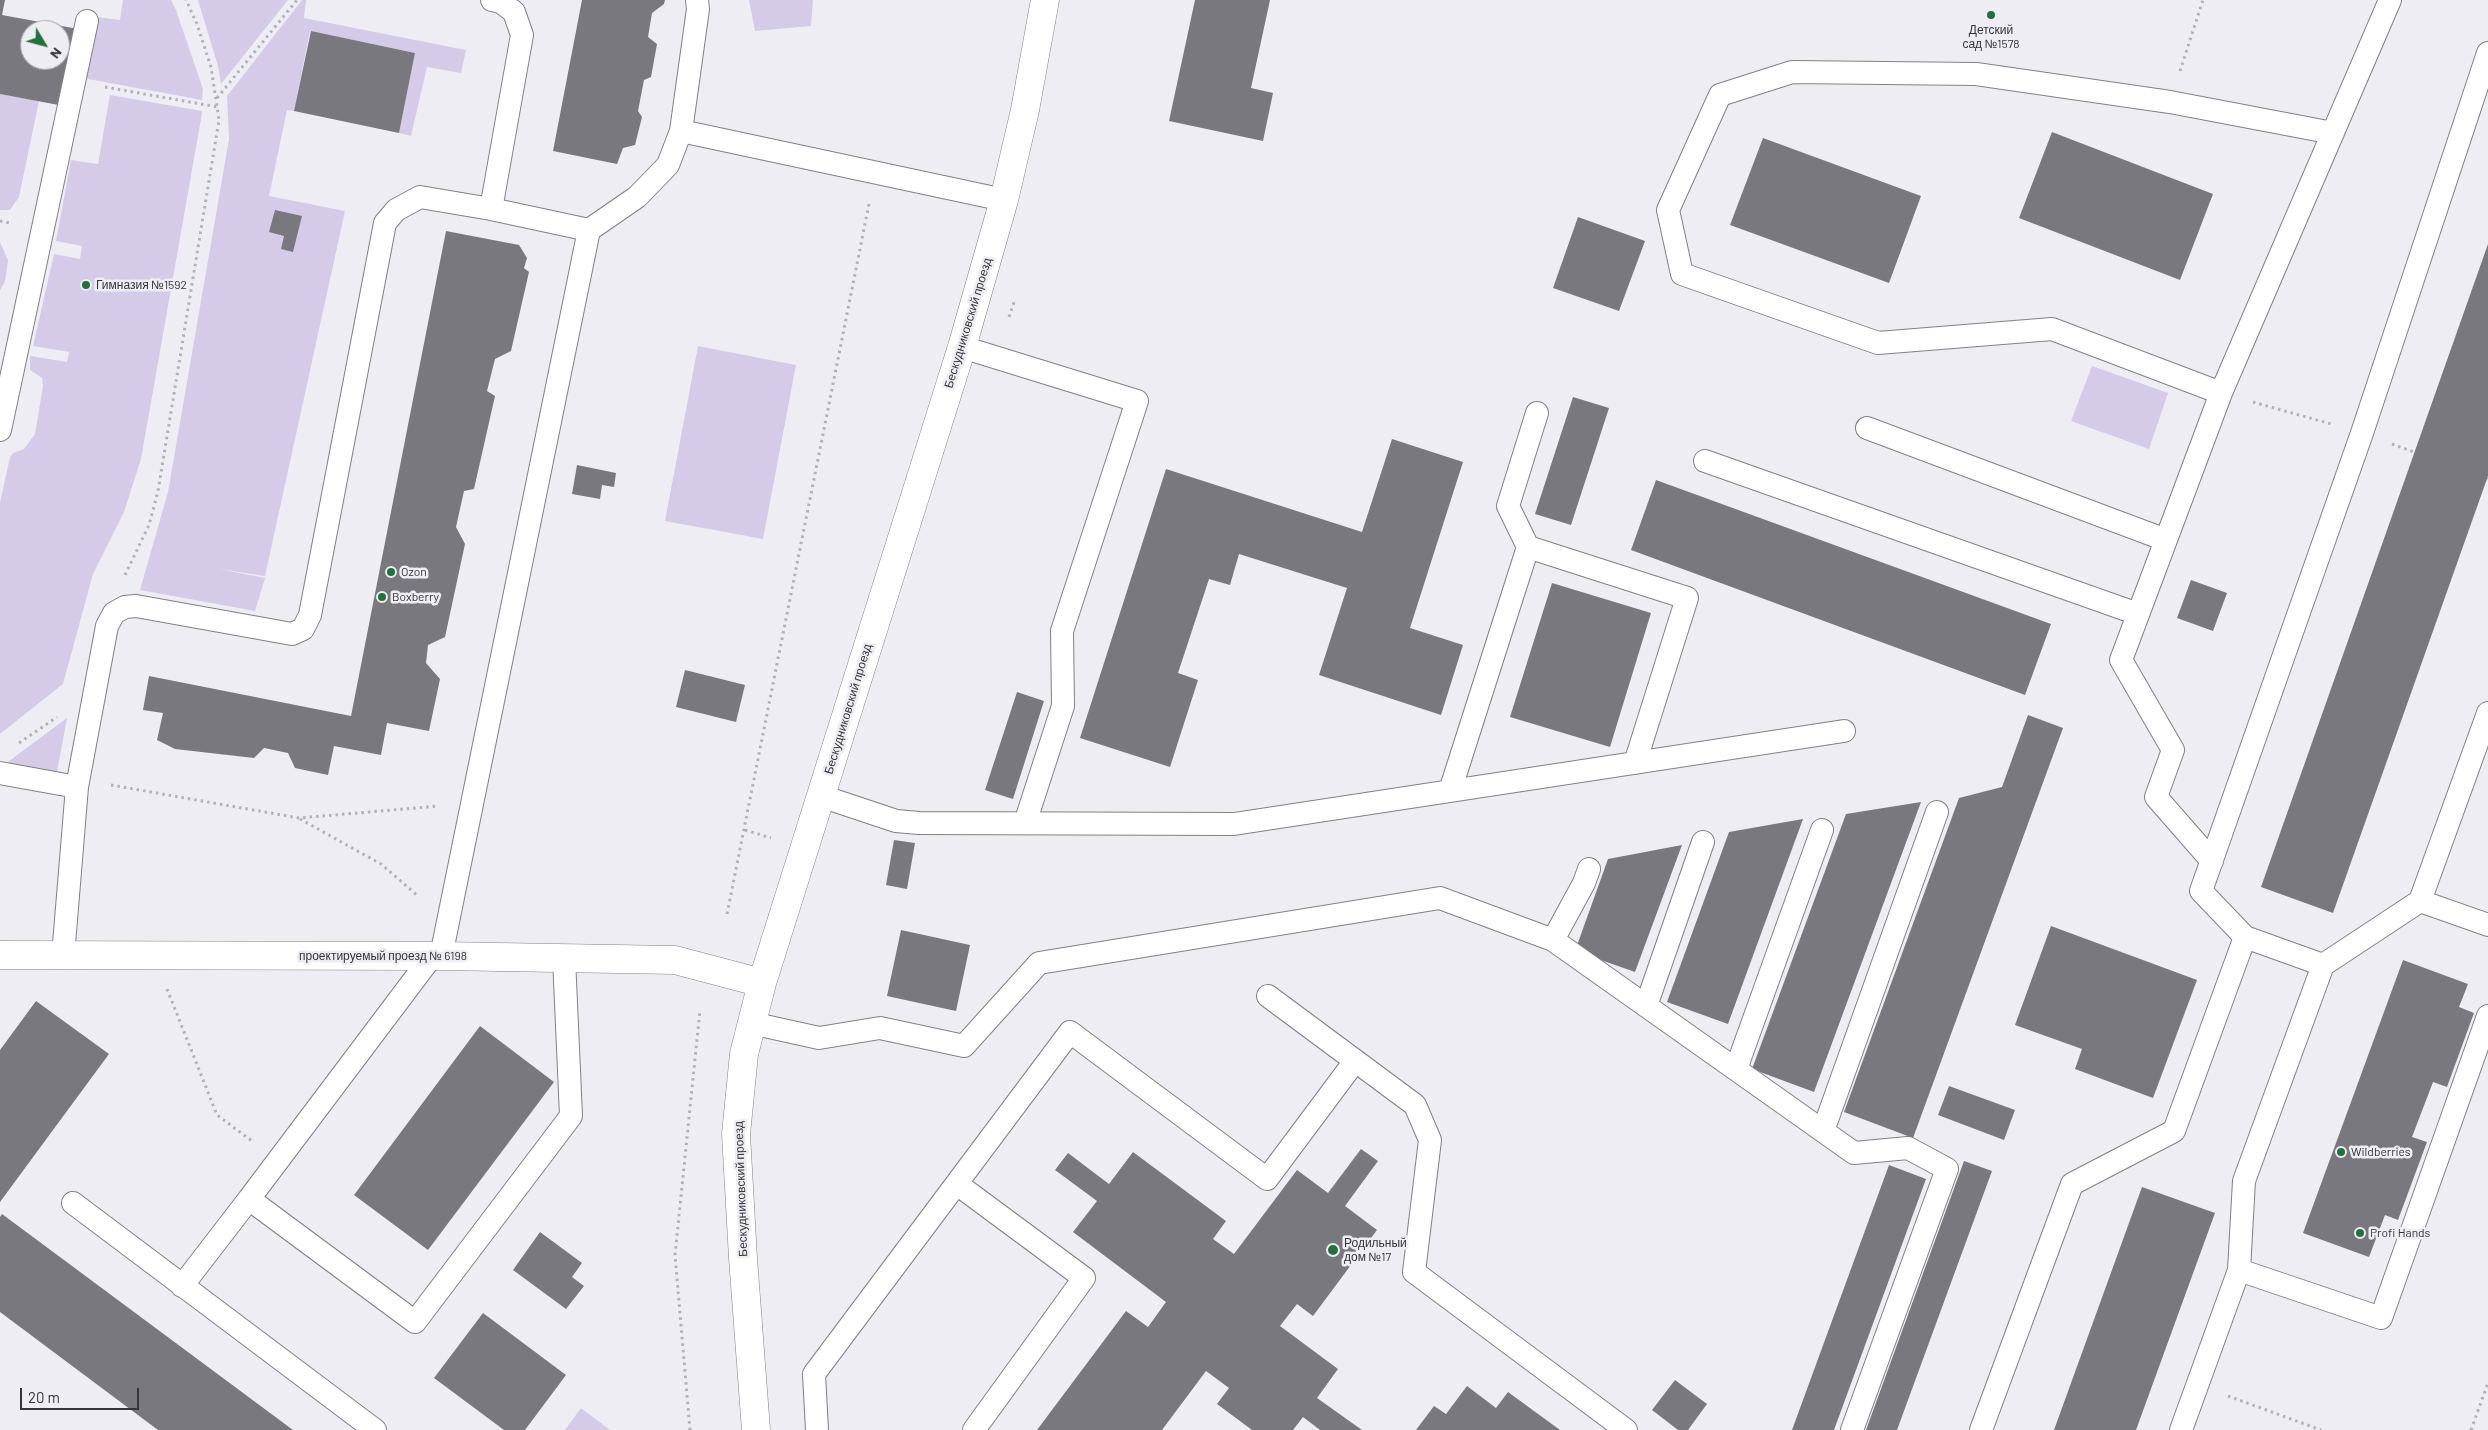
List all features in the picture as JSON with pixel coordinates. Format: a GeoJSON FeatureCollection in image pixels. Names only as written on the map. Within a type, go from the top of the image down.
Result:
{"type":"FeatureCollection","features":[{"type":"Feature","properties":{"kind":"street","name":"Бескудниковский проезд"},"geometry":{"type":"LineString","coordinates":[[756,1430],[736,1134],[744,1054],[762,983],[962,347],[1004,200],[1025,110],[1046,0]]}},
{"type":"Feature","properties":{"kind":"street","name":"проектируемый проезд № 6198"},"geometry":{"type":"LineString","coordinates":[[0,955],[437,956],[675,960],[762,983]]}},
{"type":"Feature","properties":{"kind":"lane"},"geometry":{"type":"LineString","coordinates":[[491,209],[522,36],[514,12],[501,2],[492,0]]}},
{"type":"Feature","properties":{"kind":"lane"},"geometry":{"type":"LineString","coordinates":[[182,1286],[437,956],[448,922],[589,230],[637,197],[668,165],[681,131],[698,9],[697,0]]}},
{"type":"Feature","properties":{"kind":"lane"},"geometry":{"type":"LineString","coordinates":[[2212,861],[2156,797],[2173,750],[2121,660],[2221,393],[2390,0]]}},
{"type":"Feature","properties":{"kind":"lane"},"geometry":{"type":"LineString","coordinates":[[0,430],[87,21]]}},
{"type":"Feature","properties":{"kind":"lane"},"geometry":{"type":"LineString","coordinates":[[2323,965],[2245,936],[2201,891],[2362,433],[2488,53]]}},
{"type":"Feature","properties":{"kind":"lane"},"geometry":{"type":"LineString","coordinates":[[2221,393],[2052,329],[1878,343],[1682,274],[1668,210],[1720,95],[1792,72],[1976,74],[2170,102],[2333,133]]}},
{"type":"Feature","properties":{"kind":"lane"},"geometry":{"type":"LineString","coordinates":[[681,131],[1004,200]]}},
{"type":"Feature","properties":{"kind":"lane"},"geometry":{"type":"LineString","coordinates":[[63,956],[78,783],[107,626],[114,613],[125,607],[136,606],[292,634],[303,628],[310,615],[385,223],[396,210],[420,198],[491,209],[589,230]]}},
{"type":"Feature","properties":{"kind":"lane"},"geometry":{"type":"LineString","coordinates":[[962,347],[1137,401],[1062,631],[1063,706],[1025,823]]}},
{"type":"Feature","properties":{"kind":"lane"},"geometry":{"type":"LineString","coordinates":[[1450,790],[1528,547],[1508,506],[1537,412]]}},
{"type":"Feature","properties":{"kind":"lane"},"geometry":{"type":"LineString","coordinates":[[1867,428],[2166,540]]}},
{"type":"Feature","properties":{"kind":"lane"},"geometry":{"type":"LineString","coordinates":[[1705,461],[2138,614]]}},
{"type":"Feature","properties":{"kind":"lane"},"geometry":{"type":"LineString","coordinates":[[1528,547],[1686,598],[1635,763]]}},
{"type":"Feature","properties":{"kind":"lane"},"geometry":{"type":"LineString","coordinates":[[2181,1430],[2239,1270],[2244,1182],[2323,965],[2420,901],[2488,713]]}},
{"type":"Feature","properties":{"kind":"lane"},"geometry":{"type":"LineString","coordinates":[[821,796],[896,821],[1234,824],[1844,731]]}},
{"type":"Feature","properties":{"kind":"lane"},"geometry":{"type":"LineString","coordinates":[[0,773],[78,783]]}},
{"type":"Feature","properties":{"kind":"lane"},"geometry":{"type":"LineString","coordinates":[[1823,1131],[1937,812]]}},
{"type":"Feature","properties":{"kind":"lane"},"geometry":{"type":"LineString","coordinates":[[1736,1070],[1822,830]]}},
{"type":"Feature","properties":{"kind":"lane"},"geometry":{"type":"LineString","coordinates":[[1646,1006],[1703,842]]}},
{"type":"Feature","properties":{"kind":"lane"},"geometry":{"type":"LineString","coordinates":[[1553,940],[1584,884],[1589,869]]}},
{"type":"Feature","properties":{"kind":"lane"},"geometry":{"type":"LineString","coordinates":[[751,1023],[819,1038],[880,1028],[964,1046],[1039,963],[1440,898],[1553,940],[1854,1154],[1908,1148],[1947,1169],[1852,1430]]}},
{"type":"Feature","properties":{"kind":"lane"},"geometry":{"type":"LineString","coordinates":[[2420,901],[2488,925]]}},
{"type":"Feature","properties":{"kind":"lane"},"geometry":{"type":"LineString","coordinates":[[1981,1430],[2072,1184],[2174,1131],[2245,936]]}},
{"type":"Feature","properties":{"kind":"lane"},"geometry":{"type":"LineString","coordinates":[[249,1199],[415,1322],[572,1116],[564,958]]}},
{"type":"Feature","properties":{"kind":"lane"},"geometry":{"type":"LineString","coordinates":[[1268,996],[1415,1106],[1430,1140],[1414,1272],[1626,1430]]}},
{"type":"Feature","properties":{"kind":"lane"},"geometry":{"type":"LineString","coordinates":[[2239,1270],[2381,1318],[2488,1016]]}},
{"type":"Feature","properties":{"kind":"lane"},"geometry":{"type":"LineString","coordinates":[[817,1430],[814,1374],[1070,1032],[1267,1179],[1355,1061]]}},
{"type":"Feature","properties":{"kind":"lane"},"geometry":{"type":"LineString","coordinates":[[957,1184],[1084,1278],[974,1430]]}},
{"type":"Feature","properties":{"kind":"lane"},"geometry":{"type":"LineString","coordinates":[[73,1203],[375,1430]]}},
{"type":"Feature","properties":{"kind":"path"},"geometry":{"type":"LineString","coordinates":[[114,613],[109,600],[122,580],[149,525],[158,491],[219,120],[211,67],[197,24],[186,0]]}},
{"type":"Feature","properties":{"kind":"path"},"geometry":{"type":"LineString","coordinates":[[217,98],[297,0]]}},
{"type":"Feature","properties":{"kind":"path"},"geometry":{"type":"LineString","coordinates":[[2170,102],[2203,0]]}},
{"type":"Feature","properties":{"kind":"path"},"geometry":{"type":"LineString","coordinates":[[74,82],[218,107]]}},
{"type":"Feature","properties":{"kind":"path"},"geometry":{"type":"LineString","coordinates":[[727,914],[876,172]]}},
{"type":"Feature","properties":{"kind":"path"},"geometry":{"type":"LineString","coordinates":[[2221,393],[2362,433],[2414,452]]}},
{"type":"Feature","properties":{"kind":"path"},"geometry":{"type":"LineString","coordinates":[[16,746],[95,692]]}},
{"type":"Feature","properties":{"kind":"path"},"geometry":{"type":"LineString","coordinates":[[78,783],[299,818],[472,803]]}},
{"type":"Feature","properties":{"kind":"path"},"geometry":{"type":"LineString","coordinates":[[299,818],[381,864],[448,922]]}},
{"type":"Feature","properties":{"kind":"path"},"geometry":{"type":"LineString","coordinates":[[745,830],[776,840]]}},
{"type":"Feature","properties":{"kind":"path"},"geometry":{"type":"LineString","coordinates":[[165,984],[217,1115],[278,1161]]}},
{"type":"Feature","properties":{"kind":"path"},"geometry":{"type":"LineString","coordinates":[[690,1430],[676,1255],[700,1010]]}},
{"type":"Feature","properties":{"kind":"path"},"geometry":{"type":"LineString","coordinates":[[2471,1430],[2488,1383]]}},
{"type":"Feature","properties":{"kind":"path"},"geometry":{"type":"LineString","coordinates":[[2197,1385],[2321,1430]]}},
{"type":"Feature","properties":{"kind":"shaded area"},"geometry":{"type":"Polygon","coordinates":[[[123,0],[171,0],[203,89],[202,100],[83,78],[96,17],[120,20],[123,0]]]}},
{"type":"Feature","properties":{"kind":"shaded area"},"geometry":{"type":"Polygon","coordinates":[[[198,0],[288,0],[221,84],[218,66],[198,0]]]}},
{"type":"Feature","properties":{"kind":"shaded area"},"geometry":{"type":"Polygon","coordinates":[[[302,0],[306,0],[304,18],[466,50],[461,73],[427,67],[411,136],[399,133],[415,53],[310,31],[294,111],[287,110],[269,196],[345,211],[265,576],[219,569],[265,578],[255,611],[140,590],[168,492],[229,139],[227,96],[302,0]]]}},
{"type":"Feature","properties":{"kind":"shaded area"},"geometry":{"type":"Polygon","coordinates":[[[749,0],[813,0],[811,26],[755,31],[749,0]]]}},
{"type":"Feature","properties":{"kind":"shaded area"},"geometry":{"type":"Polygon","coordinates":[[[0,94],[39,101],[19,197],[10,210],[0,210],[0,94]]]}},
{"type":"Feature","properties":{"kind":"shaded area","name":"Гимназия №1592"},"geometry":{"type":"Polygon","coordinates":[[[110,95],[202,111],[201,119],[141,459],[124,512],[93,574],[63,684],[0,734],[0,503],[10,457],[13,453],[24,449],[35,434],[43,386],[42,378],[30,370],[30,356],[67,362],[69,352],[33,346],[54,254],[80,259],[82,246],[56,241],[71,160],[98,164],[110,95]]]}},
{"type":"Feature","properties":{"kind":"shaded area"},"geometry":{"type":"Polygon","coordinates":[[[0,242],[8,260],[5,282],[0,290],[0,242]]]}},
{"type":"Feature","properties":{"kind":"shaded area"},"geometry":{"type":"Polygon","coordinates":[[[698,346],[796,365],[763,539],[665,521],[698,346]]]}},
{"type":"Feature","properties":{"kind":"shaded area"},"geometry":{"type":"Polygon","coordinates":[[[2092,366],[2168,393],[2149,449],[2071,421],[2092,366]]]}},
{"type":"Feature","properties":{"kind":"shaded area"},"geometry":{"type":"Polygon","coordinates":[[[67,718],[56,777],[1,767],[67,718]]]}},
{"type":"Feature","properties":{"kind":"shaded area"},"geometry":{"type":"Polygon","coordinates":[[[581,1408],[610,1430],[565,1430],[581,1408]]]}},
{"type":"Feature","properties":{"kind":"building"},"geometry":{"type":"Polygon","coordinates":[[[0,0],[5,0],[2,15],[29,20],[20,20],[20,70],[70,70],[70,28],[78,29],[64,106],[0,94],[0,0]]]}},
{"type":"Feature","properties":{"kind":"building"},"geometry":{"type":"Polygon","coordinates":[[[582,0],[665,0],[664,4],[652,13],[648,37],[657,44],[651,77],[644,80],[638,111],[642,117],[635,145],[623,148],[617,164],[553,151],[582,0]]]}},
{"type":"Feature","properties":{"kind":"building"},"geometry":{"type":"Polygon","coordinates":[[[1195,0],[1270,0],[1251,88],[1273,93],[1263,141],[1169,121],[1195,0]]]}},
{"type":"Feature","properties":{"kind":"building"},"geometry":{"type":"Polygon","coordinates":[[[311,31],[415,53],[399,133],[294,111],[311,31]]]}},
{"type":"Feature","properties":{"kind":"building"},"geometry":{"type":"Polygon","coordinates":[[[2052,132],[2213,194],[2180,280],[2019,218],[2052,132]]]}},
{"type":"Feature","properties":{"kind":"building"},"geometry":{"type":"Polygon","coordinates":[[[1763,138],[1921,196],[1889,283],[1730,225],[1763,138]]]}},
{"type":"Feature","properties":{"kind":"building"},"geometry":{"type":"Polygon","coordinates":[[[275,210],[302,216],[293,252],[281,249],[284,236],[269,232],[275,210]]]}},
{"type":"Feature","properties":{"kind":"building"},"geometry":{"type":"Polygon","coordinates":[[[1578,217],[1645,241],[1619,311],[1553,288],[1578,217]]]}},
{"type":"Feature","properties":{"kind":"building"},"geometry":{"type":"Polygon","coordinates":[[[446,231],[519,245],[527,258],[524,268],[529,272],[511,351],[495,359],[487,391],[495,396],[474,489],[464,491],[456,527],[465,544],[445,637],[428,645],[426,663],[440,679],[429,731],[387,723],[381,755],[334,746],[328,775],[295,768],[288,753],[264,748],[254,758],[175,749],[157,740],[163,713],[143,710],[149,676],[351,716],[446,231]]]}},
{"type":"Feature","properties":{"kind":"building"},"geometry":{"type":"Polygon","coordinates":[[[2488,244],[2488,476],[2333,913],[2261,887],[2488,244]]]}},
{"type":"Feature","properties":{"kind":"building"},"geometry":{"type":"Polygon","coordinates":[[[1573,397],[1609,408],[1571,525],[1535,514],[1573,397]]]}},
{"type":"Feature","properties":{"kind":"building"},"geometry":{"type":"Polygon","coordinates":[[[1392,439],[1463,462],[1410,628],[1463,645],[1441,715],[1319,675],[1347,588],[1239,554],[1230,585],[1209,579],[1178,673],[1198,680],[1170,767],[1080,738],[1166,469],[1362,532],[1392,439]]]}},
{"type":"Feature","properties":{"kind":"building"},"geometry":{"type":"Polygon","coordinates":[[[577,465],[616,473],[614,487],[602,485],[600,499],[572,494],[577,465]]]}},
{"type":"Feature","properties":{"kind":"building"},"geometry":{"type":"Polygon","coordinates":[[[1656,480],[2051,624],[2025,695],[1631,550],[1656,480]]]}},
{"type":"Feature","properties":{"kind":"building"},"geometry":{"type":"Polygon","coordinates":[[[2191,580],[2227,593],[2213,631],[2177,618],[2191,580]]]}},
{"type":"Feature","properties":{"kind":"building"},"geometry":{"type":"Polygon","coordinates":[[[1552,583],[1651,613],[1610,747],[1510,717],[1552,583]]]}},
{"type":"Feature","properties":{"kind":"building"},"geometry":{"type":"Polygon","coordinates":[[[685,670],[745,685],[736,722],[676,707],[685,670]]]}},
{"type":"Feature","properties":{"kind":"building"},"geometry":{"type":"Polygon","coordinates":[[[1017,692],[1044,701],[1013,799],[985,790],[1017,692]]]}},
{"type":"Feature","properties":{"kind":"building"},"geometry":{"type":"Polygon","coordinates":[[[2028,715],[2063,728],[1913,1138],[1844,1112],[1959,798],[2002,787],[2028,715]]]}},
{"type":"Feature","properties":{"kind":"building"},"geometry":{"type":"Polygon","coordinates":[[[1921,802],[1814,1092],[1752,1069],[1846,814],[1921,802]]]}},
{"type":"Feature","properties":{"kind":"building"},"geometry":{"type":"Polygon","coordinates":[[[1803,819],[1728,1024],[1667,1002],[1729,832],[1803,819]]]}},
{"type":"Feature","properties":{"kind":"building"},"geometry":{"type":"Polygon","coordinates":[[[894,840],[915,843],[907,889],[886,885],[894,840]]]}},
{"type":"Feature","properties":{"kind":"building"},"geometry":{"type":"Polygon","coordinates":[[[1682,845],[1635,972],[1575,951],[1608,859],[1682,845]]]}},
{"type":"Feature","properties":{"kind":"building"},"geometry":{"type":"Polygon","coordinates":[[[2051,926],[2197,980],[2153,1098],[2075,1069],[2082,1049],[2015,1025],[2051,926]]]}},
{"type":"Feature","properties":{"kind":"building"},"geometry":{"type":"Polygon","coordinates":[[[901,930],[970,945],[956,1011],[887,996],[901,930]]]}},
{"type":"Feature","properties":{"kind":"building"},"geometry":{"type":"Polygon","coordinates":[[[2403,960],[2468,984],[2459,1007],[2474,1013],[2447,1087],[2433,1082],[2412,1137],[2427,1142],[2398,1220],[2385,1215],[2369,1257],[2303,1233],[2403,960]]]}},
{"type":"Feature","properties":{"kind":"building"},"geometry":{"type":"Polygon","coordinates":[[[36,1001],[109,1054],[0,1202],[0,1050],[36,1001]]]}},
{"type":"Feature","properties":{"kind":"building"},"geometry":{"type":"Polygon","coordinates":[[[480,1026],[554,1082],[428,1250],[354,1195],[480,1026]]]}},
{"type":"Feature","properties":{"kind":"building"},"geometry":{"type":"Polygon","coordinates":[[[1949,1086],[2015,1110],[2004,1140],[1938,1115],[1949,1086]]]}},
{"type":"Feature","properties":{"kind":"building"},"geometry":{"type":"Polygon","coordinates":[[[1361,1149],[1378,1161],[1345,1206],[1377,1230],[1313,1316],[1297,1304],[1280,1326],[1338,1369],[1317,1398],[1362,1430],[1320,1430],[1303,1417],[1293,1430],[1252,1430],[1217,1404],[1229,1388],[1206,1371],[1162,1430],[1037,1430],[1126,1311],[1148,1327],[1166,1302],[1073,1232],[1097,1201],[1055,1170],[1068,1153],[1109,1184],[1133,1152],[1226,1221],[1213,1239],[1234,1254],[1297,1170],[1328,1193],[1361,1149]]]}},
{"type":"Feature","properties":{"kind":"building"},"geometry":{"type":"Polygon","coordinates":[[[1964,1161],[1992,1171],[1897,1430],[1866,1430],[1964,1161]]]}},
{"type":"Feature","properties":{"kind":"building"},"geometry":{"type":"Polygon","coordinates":[[[1889,1165],[1926,1179],[1834,1430],[1792,1430],[1889,1165]]]}},
{"type":"Feature","properties":{"kind":"building"},"geometry":{"type":"Polygon","coordinates":[[[2142,1187],[2215,1213],[2136,1430],[2054,1430],[2142,1187]]]}},
{"type":"Feature","properties":{"kind":"building"},"geometry":{"type":"Polygon","coordinates":[[[2,1214],[293,1430],[158,1430],[0,1312],[0,1217],[2,1214]]]}},
{"type":"Feature","properties":{"kind":"building"},"geometry":{"type":"Polygon","coordinates":[[[540,1232],[582,1263],[572,1277],[584,1286],[566,1309],[513,1270],[540,1232]]]}},
{"type":"Feature","properties":{"kind":"building"},"geometry":{"type":"Polygon","coordinates":[[[483,1313],[566,1375],[525,1430],[504,1430],[434,1378],[483,1313]]]}},
{"type":"Feature","properties":{"kind":"building"},"geometry":{"type":"Polygon","coordinates":[[[1675,1380],[1707,1404],[1688,1430],[1678,1430],[1652,1410],[1675,1380]]]}},
{"type":"Feature","properties":{"kind":"building"},"geometry":{"type":"Polygon","coordinates":[[[1467,1386],[1496,1408],[1508,1392],[1560,1430],[1416,1430],[1434,1406],[1446,1414],[1467,1386]]]}},
{"type":"Feature","properties":{"kind":"place","name":"Детский сад №1578"},"geometry":{"type":"Point","coordinates":[1991,15]}},
{"type":"Feature","properties":{"kind":"place","name":"Гимназия №1592"},"geometry":{"type":"Point","coordinates":[86,285]}},
{"type":"Feature","properties":{"kind":"place","name":"Ozon"},"geometry":{"type":"Point","coordinates":[391,572]}},
{"type":"Feature","properties":{"kind":"place","name":"Boxberry"},"geometry":{"type":"Point","coordinates":[382,597]}},
{"type":"Feature","properties":{"kind":"place","name":"Wildberries"},"geometry":{"type":"Point","coordinates":[2341,1152]}},
{"type":"Feature","properties":{"kind":"place","name":"Profi Hands"},"geometry":{"type":"Point","coordinates":[2360,1233]}},
{"type":"Feature","properties":{"kind":"place","name":"Родильный дом №17"},"geometry":{"type":"Point","coordinates":[1333,1250]}}]}
